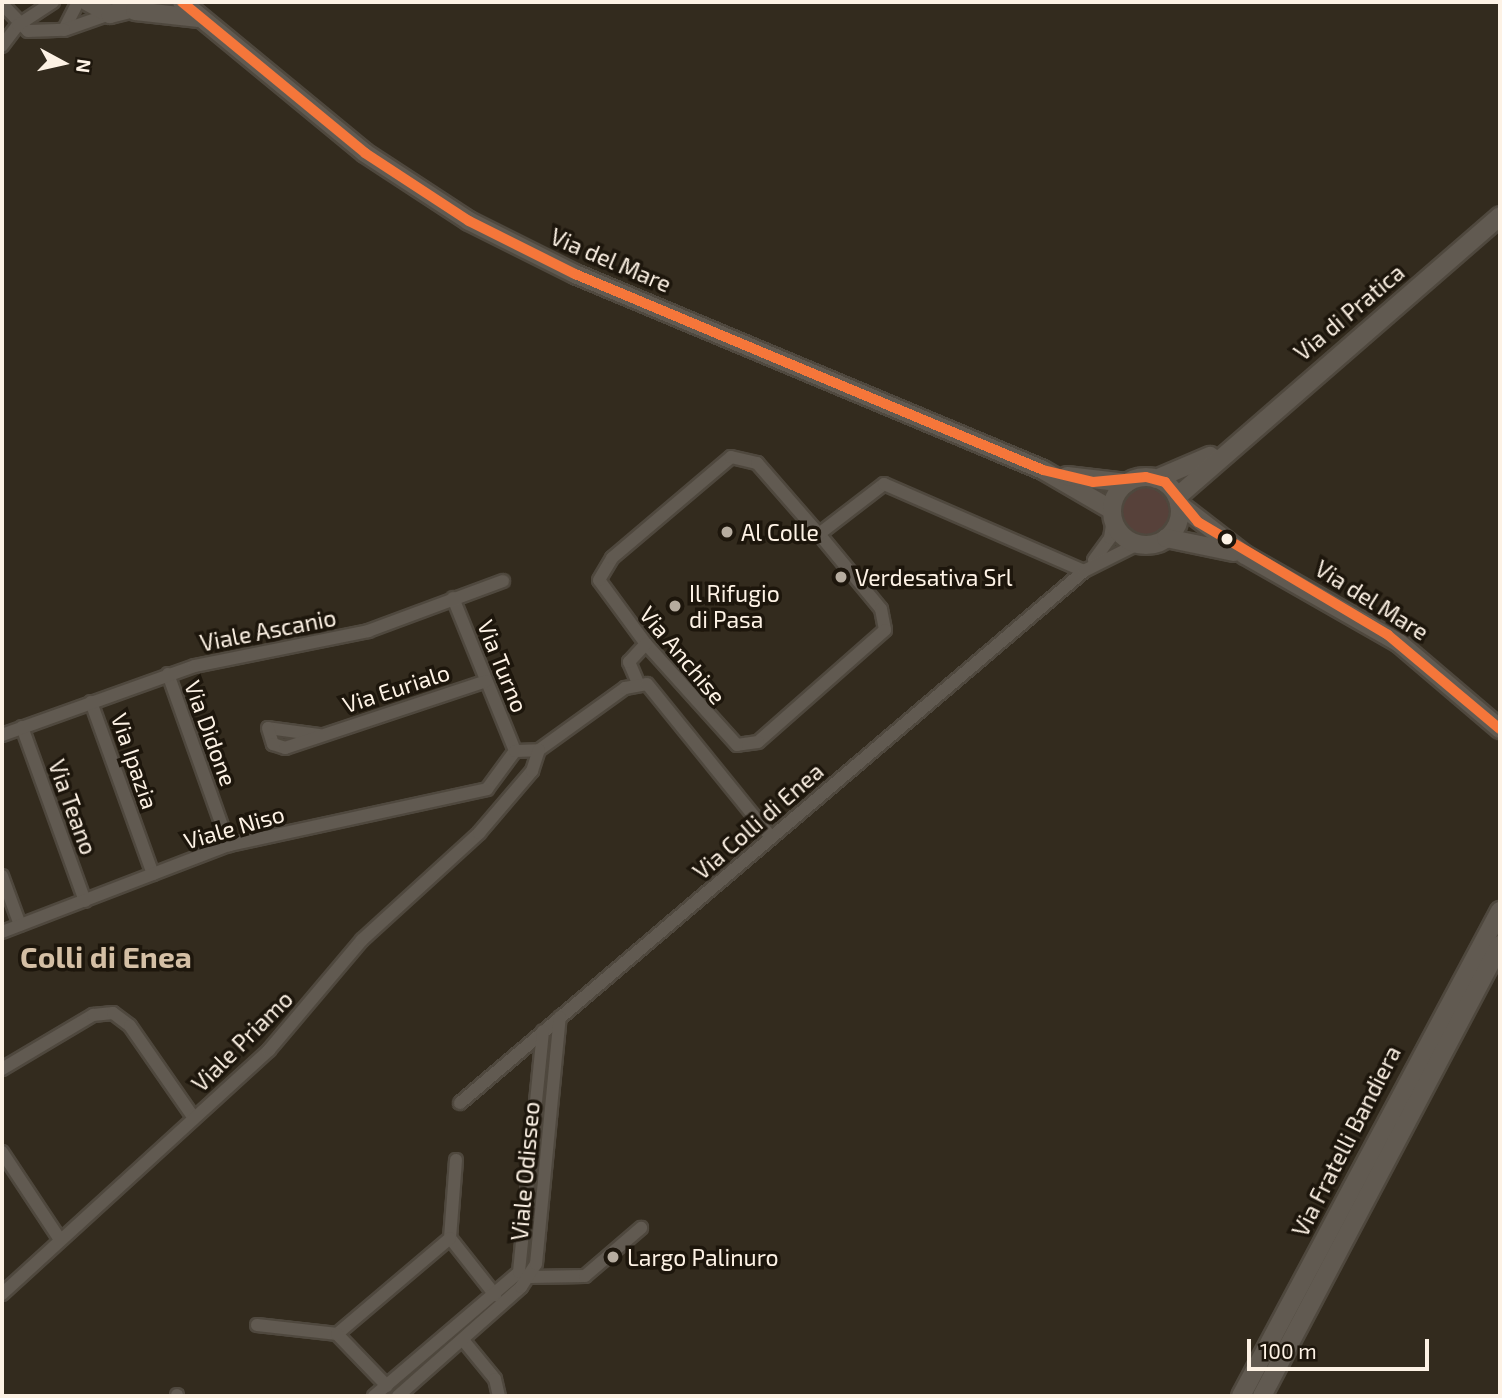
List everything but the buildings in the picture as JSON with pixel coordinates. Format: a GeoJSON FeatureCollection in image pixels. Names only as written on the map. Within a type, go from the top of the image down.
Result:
{"type":"FeatureCollection","features":[{"type":"Feature","properties":{"kind":"main road"},"geometry":{"type":"LineString","coordinates":[[88,2],[110,14],[141,7],[204,20]]}},
{"type":"Feature","properties":{"kind":"main road","name":"Via del Mare"},"geometry":{"type":"LineString","coordinates":[[183,2],[365,153],[492,234],[1043,470],[1112,514]]}},
{"type":"Feature","properties":{"kind":"main road","name":"Via di Pratica"},"geometry":{"type":"LineString","coordinates":[[1178,500],[1229,446],[1500,216]]}},
{"type":"Feature","properties":{"kind":"main road","name":"Via di Pratica"},"geometry":{"type":"LineString","coordinates":[[1156,478],[1229,446]]}},
{"type":"Feature","properties":{"kind":"main road","name":"Via del Mare"},"geometry":{"type":"LineString","coordinates":[[1043,470],[1127,483]]}},
{"type":"Feature","properties":{"kind":"main road"},"geometry":{"type":"LineString","coordinates":[[1156,478],[1178,500],[1179,520],[1166,538],[1138,544],[1112,514],[1127,483],[1156,478]]}},
{"type":"Feature","properties":{"kind":"main road","name":"Via del Mare"},"geometry":{"type":"LineString","coordinates":[[1178,500],[1245,555],[1388,635],[1499,729]]}},
{"type":"Feature","properties":{"kind":"main road","name":"Via del Mare"},"geometry":{"type":"LineString","coordinates":[[1166,538],[1245,555]]}},
{"type":"Feature","properties":{"kind":"main road","name":"Via Fratelli Bandiera"},"geometry":{"type":"LineString","coordinates":[[1241,1396],[1418,1055],[1500,911]]}},
{"type":"Feature","properties":{"kind":"main road","name":"Via Fratelli Bandiera"},"geometry":{"type":"LineString","coordinates":[[1262,1396],[1500,945]]}},
{"type":"Feature","properties":{"kind":"street"},"geometry":{"type":"LineString","coordinates":[[2,46],[18,25],[54,2]]}},
{"type":"Feature","properties":{"kind":"street"},"geometry":{"type":"LineString","coordinates":[[64,30],[78,2]]}},
{"type":"Feature","properties":{"kind":"street"},"geometry":{"type":"LineString","coordinates":[[2,4],[18,25],[41,34],[64,30],[110,14]]}},
{"type":"Feature","properties":{"kind":"street","name":"Via Anchise"},"geometry":{"type":"LineString","coordinates":[[731,457],[757,463],[819,534],[881,609],[885,630],[755,744],[742,747],[727,739],[605,594],[601,571],[731,457]]}},
{"type":"Feature","properties":{"kind":"street"},"geometry":{"type":"LineString","coordinates":[[819,534],[884,484],[1084,571]]}},
{"type":"Feature","properties":{"kind":"street","name":"Via Colli di Enea"},"geometry":{"type":"LineString","coordinates":[[460,1103],[1084,571],[1107,543],[1112,514]]}},
{"type":"Feature","properties":{"kind":"street","name":"Via Colli di Enea"},"geometry":{"type":"LineString","coordinates":[[1084,571],[1138,544]]}},
{"type":"Feature","properties":{"kind":"street","name":"Viale Ascanio"},"geometry":{"type":"LineString","coordinates":[[2,735],[168,674],[257,649],[368,631],[503,581]]}},
{"type":"Feature","properties":{"kind":"street","name":"Via Turno"},"geometry":{"type":"LineString","coordinates":[[453,598],[515,751]]}},
{"type":"Feature","properties":{"kind":"street"},"geometry":{"type":"LineString","coordinates":[[646,644],[629,662],[638,683],[656,691],[770,836]]}},
{"type":"Feature","properties":{"kind":"street","name":"Via Didone"},"geometry":{"type":"LineString","coordinates":[[168,674],[229,845]]}},
{"type":"Feature","properties":{"kind":"street","name":"Via Eurialo"},"geometry":{"type":"LineString","coordinates":[[319,735],[486,681]]}},
{"type":"Feature","properties":{"kind":"street"},"geometry":{"type":"LineString","coordinates":[[501,807],[487,789],[515,751],[539,750],[638,683]]}},
{"type":"Feature","properties":{"kind":"street","name":"Via Ipazia"},"geometry":{"type":"LineString","coordinates":[[92,702],[153,874]]}},
{"type":"Feature","properties":{"kind":"street","name":"Via Teano"},"geometry":{"type":"LineString","coordinates":[[22,727],[85,901]]}},
{"type":"Feature","properties":{"kind":"street","name":"Viale Priamo"},"geometry":{"type":"LineString","coordinates":[[2,1294],[59,1238],[264,1056],[362,940],[501,807],[532,771],[539,750]]}},
{"type":"Feature","properties":{"kind":"street","name":"Viale Niso"},"geometry":{"type":"LineString","coordinates":[[2,932],[229,845],[487,789]]}},
{"type":"Feature","properties":{"kind":"street"},"geometry":{"type":"LineString","coordinates":[[2,876],[20,925]]}},
{"type":"Feature","properties":{"kind":"street"},"geometry":{"type":"LineString","coordinates":[[2,1069],[93,1016],[113,1013],[130,1026],[194,1118]]}},
{"type":"Feature","properties":{"kind":"street","name":"Viale Odisseo"},"geometry":{"type":"LineString","coordinates":[[530,1277],[544,1202],[560,1017]]}},
{"type":"Feature","properties":{"kind":"street","name":"Viale Odisseo"},"geometry":{"type":"LineString","coordinates":[[374,1396],[495,1296],[522,1265],[543,1031]]}},
{"type":"Feature","properties":{"kind":"street"},"geometry":{"type":"LineString","coordinates":[[2,1152],[59,1238]]}},
{"type":"Feature","properties":{"kind":"street"},"geometry":{"type":"LineString","coordinates":[[456,1160],[450,1238],[495,1296]]}},
{"type":"Feature","properties":{"kind":"street"},"geometry":{"type":"LineString","coordinates":[[528,1203],[544,1202]]}},
{"type":"Feature","properties":{"kind":"street"},"geometry":{"type":"LineString","coordinates":[[398,1396],[530,1277],[585,1276],[641,1228]]}},
{"type":"Feature","properties":{"kind":"street"},"geometry":{"type":"LineString","coordinates":[[337,1334],[450,1238]]}},
{"type":"Feature","properties":{"kind":"street"},"geometry":{"type":"LineString","coordinates":[[257,1325],[337,1334],[387,1386]]}},
{"type":"Feature","properties":{"kind":"street"},"geometry":{"type":"LineString","coordinates":[[463,1340],[495,1379],[499,1396]]}},
{"type":"Feature","properties":{"kind":"shaded area"},"geometry":{"type":"Polygon","coordinates":[[[1146,483],[1157,485],[1166,491],[1172,500],[1172,522],[1166,531],[1157,537],[1146,539],[1135,537],[1126,531],[1120,522],[1118,511],[1120,500],[1126,491],[1135,485],[1146,483]]]}},
{"type":"Feature","properties":{"kind":"transit line"},"geometry":{"type":"LineString","coordinates":[[182,2],[365,153],[469,221],[575,274],[1043,470],[1093,482],[1146,477],[1165,482],[1198,522],[1388,635],[1500,729]]}},
{"type":"Feature","properties":{"kind":"place","name":"Al Colle"},"geometry":{"type":"Point","coordinates":[727,532]}},
{"type":"Feature","properties":{"kind":"place","name":"Verdesativa Srl"},"geometry":{"type":"Point","coordinates":[841,577]}},
{"type":"Feature","properties":{"kind":"place","name":"Il Rifugio di Pasa"},"geometry":{"type":"Point","coordinates":[675,606]}},
{"type":"Feature","properties":{"kind":"place","name":"Largo Palinuro"},"geometry":{"type":"Point","coordinates":[613,1257]}},
{"type":"Feature","properties":{"kind":"district","name":"Colli di Enea"},"geometry":{"type":"Point","coordinates":[106,956]}}]}
